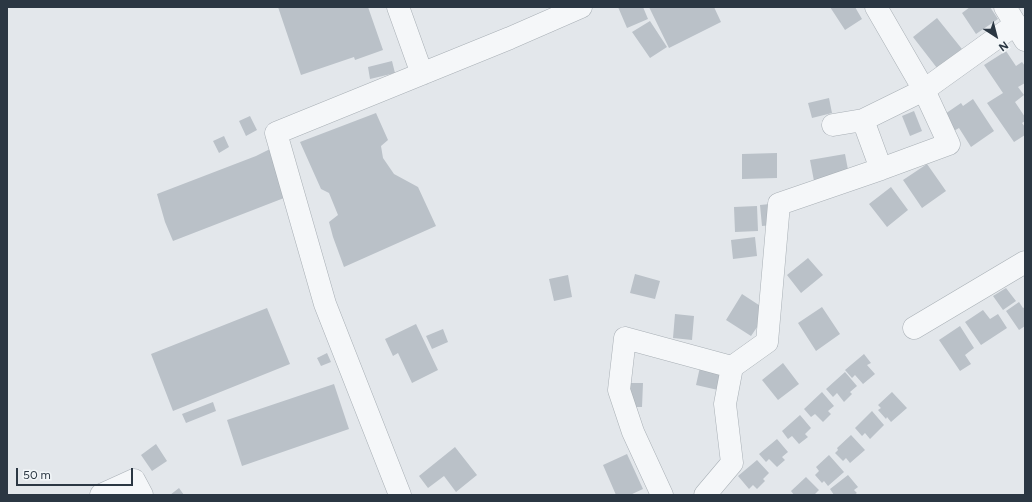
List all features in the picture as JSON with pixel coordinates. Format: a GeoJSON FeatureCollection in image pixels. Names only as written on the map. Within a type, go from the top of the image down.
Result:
{"type":"FeatureCollection","features":[{"type":"Feature","properties":{"kind":"street"},"geometry":{"type":"LineString","coordinates":[[398,7],[422,74]]}},
{"type":"Feature","properties":{"kind":"street"},"geometry":{"type":"LineString","coordinates":[[400,495],[325,304],[276,133],[510,38],[581,7]]}},
{"type":"Feature","properties":{"kind":"street"},"geometry":{"type":"LineString","coordinates":[[705,495],[732,463],[725,404],[732,367],[767,342],[779,204],[949,144],[924,90],[876,7]]}},
{"type":"Feature","properties":{"kind":"street"},"geometry":{"type":"LineString","coordinates":[[833,125],[863,120],[924,90],[1015,24]]}},
{"type":"Feature","properties":{"kind":"street"},"geometry":{"type":"LineString","coordinates":[[863,120],[881,169]]}},
{"type":"Feature","properties":{"kind":"street"},"geometry":{"type":"LineString","coordinates":[[914,328],[1025,262]]}},
{"type":"Feature","properties":{"kind":"street"},"geometry":{"type":"LineString","coordinates":[[662,495],[633,432],[619,390],[625,338],[732,367]]}},
{"type":"Feature","properties":{"kind":"street"},"geometry":{"type":"LineString","coordinates":[[101,495],[134,480],[142,495]]}},
{"type":"Feature","properties":{"kind":"building"},"geometry":{"type":"Polygon","coordinates":[[[278,7],[368,7],[383,50],[355,60],[354,57],[301,75],[278,7]]]}},
{"type":"Feature","properties":{"kind":"building"},"geometry":{"type":"Polygon","coordinates":[[[618,7],[643,7],[648,19],[627,28],[618,7]]]}},
{"type":"Feature","properties":{"kind":"building"},"geometry":{"type":"Polygon","coordinates":[[[649,7],[714,7],[721,22],[669,48],[649,7]]]}},
{"type":"Feature","properties":{"kind":"building"},"geometry":{"type":"Polygon","coordinates":[[[830,7],[855,7],[862,19],[845,30],[830,7]]]}},
{"type":"Feature","properties":{"kind":"building"},"geometry":{"type":"Polygon","coordinates":[[[970,7],[990,7],[998,19],[976,34],[962,13],[970,7]]]}},
{"type":"Feature","properties":{"kind":"building"},"geometry":{"type":"Polygon","coordinates":[[[937,18],[962,49],[937,68],[913,37],[937,18]]]}},
{"type":"Feature","properties":{"kind":"building"},"geometry":{"type":"Polygon","coordinates":[[[650,21],[667,47],[650,58],[632,32],[650,21]]]}},
{"type":"Feature","properties":{"kind":"building"},"geometry":{"type":"Polygon","coordinates":[[[1006,51],[1016,66],[1022,62],[1025,66],[1025,83],[1018,87],[1024,95],[1015,102],[1025,117],[1025,121],[1022,123],[1025,127],[1025,135],[1014,142],[987,103],[1003,93],[984,65],[1006,51]]]}},
{"type":"Feature","properties":{"kind":"building"},"geometry":{"type":"Polygon","coordinates":[[[392,61],[395,73],[370,79],[368,67],[392,61]]]}},
{"type":"Feature","properties":{"kind":"building"},"geometry":{"type":"Polygon","coordinates":[[[829,98],[832,113],[812,118],[808,103],[829,98]]]}},
{"type":"Feature","properties":{"kind":"building"},"geometry":{"type":"Polygon","coordinates":[[[973,99],[994,131],[971,147],[959,128],[952,132],[942,116],[961,103],[963,106],[973,99]]]}},
{"type":"Feature","properties":{"kind":"building"},"geometry":{"type":"Polygon","coordinates":[[[914,111],[922,131],[910,136],[902,116],[914,111]]]}},
{"type":"Feature","properties":{"kind":"building"},"geometry":{"type":"Polygon","coordinates":[[[376,113],[388,140],[381,146],[383,158],[394,174],[418,187],[436,226],[344,267],[329,222],[338,215],[329,193],[321,189],[300,142],[376,113]]]}},
{"type":"Feature","properties":{"kind":"building"},"geometry":{"type":"Polygon","coordinates":[[[250,116],[257,130],[246,136],[239,121],[250,116]]]}},
{"type":"Feature","properties":{"kind":"building"},"geometry":{"type":"Polygon","coordinates":[[[224,136],[229,147],[219,153],[213,141],[224,136]]]}},
{"type":"Feature","properties":{"kind":"building"},"geometry":{"type":"Polygon","coordinates":[[[272,148],[284,198],[173,241],[165,222],[157,194],[256,156],[272,148]]]}},
{"type":"Feature","properties":{"kind":"building"},"geometry":{"type":"Polygon","coordinates":[[[777,153],[777,178],[742,179],[742,154],[777,153]]]}},
{"type":"Feature","properties":{"kind":"building"},"geometry":{"type":"Polygon","coordinates":[[[845,154],[849,175],[814,181],[810,160],[845,154]]]}},
{"type":"Feature","properties":{"kind":"building"},"geometry":{"type":"Polygon","coordinates":[[[927,164],[946,191],[922,208],[903,180],[927,164]]]}},
{"type":"Feature","properties":{"kind":"building"},"geometry":{"type":"Polygon","coordinates":[[[891,187],[908,210],[887,227],[869,204],[891,187]]]}},
{"type":"Feature","properties":{"kind":"building"},"geometry":{"type":"Polygon","coordinates":[[[770,204],[772,225],[762,226],[760,205],[770,204]]]}},
{"type":"Feature","properties":{"kind":"building"},"geometry":{"type":"Polygon","coordinates":[[[757,206],[758,231],[735,232],[734,207],[757,206]]]}},
{"type":"Feature","properties":{"kind":"building"},"geometry":{"type":"Polygon","coordinates":[[[755,237],[757,256],[733,259],[731,240],[755,237]]]}},
{"type":"Feature","properties":{"kind":"building"},"geometry":{"type":"Polygon","coordinates":[[[808,258],[823,275],[801,293],[787,275],[808,258]]]}},
{"type":"Feature","properties":{"kind":"building"},"geometry":{"type":"Polygon","coordinates":[[[635,274],[660,281],[655,299],[630,293],[635,274]]]}},
{"type":"Feature","properties":{"kind":"building"},"geometry":{"type":"Polygon","coordinates":[[[568,275],[572,297],[554,301],[549,279],[568,275]]]}},
{"type":"Feature","properties":{"kind":"building"},"geometry":{"type":"Polygon","coordinates":[[[1006,288],[1016,301],[1003,310],[993,296],[1006,288]]]}},
{"type":"Feature","properties":{"kind":"building"},"geometry":{"type":"Polygon","coordinates":[[[742,294],[768,311],[751,336],[726,320],[742,294]]]}},
{"type":"Feature","properties":{"kind":"building"},"geometry":{"type":"Polygon","coordinates":[[[1019,302],[1023,308],[1025,307],[1025,326],[1019,330],[1006,311],[1019,302]]]}},
{"type":"Feature","properties":{"kind":"building"},"geometry":{"type":"Polygon","coordinates":[[[822,307],[840,334],[816,351],[798,323],[822,307]]]}},
{"type":"Feature","properties":{"kind":"building"},"geometry":{"type":"Polygon","coordinates":[[[267,308],[290,364],[173,411],[151,354],[267,308]]]}},
{"type":"Feature","properties":{"kind":"building"},"geometry":{"type":"Polygon","coordinates":[[[983,310],[990,319],[998,314],[1007,328],[981,345],[965,322],[983,310]]]}},
{"type":"Feature","properties":{"kind":"building"},"geometry":{"type":"Polygon","coordinates":[[[675,314],[694,316],[692,340],[673,338],[675,314]]]}},
{"type":"Feature","properties":{"kind":"building"},"geometry":{"type":"Polygon","coordinates":[[[416,324],[438,370],[412,383],[398,353],[393,356],[385,339],[416,324]]]}},
{"type":"Feature","properties":{"kind":"building"},"geometry":{"type":"Polygon","coordinates":[[[960,326],[974,348],[965,355],[971,364],[960,371],[939,340],[960,326]]]}},
{"type":"Feature","properties":{"kind":"building"},"geometry":{"type":"Polygon","coordinates":[[[443,329],[448,342],[432,349],[426,336],[443,329]]]}},
{"type":"Feature","properties":{"kind":"building"},"geometry":{"type":"Polygon","coordinates":[[[327,353],[331,362],[321,366],[317,358],[327,353]]]}},
{"type":"Feature","properties":{"kind":"building"},"geometry":{"type":"Polygon","coordinates":[[[864,354],[871,363],[867,365],[875,374],[863,384],[855,375],[852,378],[845,370],[864,354]]]}},
{"type":"Feature","properties":{"kind":"building"},"geometry":{"type":"Polygon","coordinates":[[[783,363],[799,384],[778,400],[762,380],[783,363]]]}},
{"type":"Feature","properties":{"kind":"building"},"geometry":{"type":"Polygon","coordinates":[[[700,367],[722,372],[718,390],[696,385],[700,367]]]}},
{"type":"Feature","properties":{"kind":"building"},"geometry":{"type":"Polygon","coordinates":[[[845,372],[857,386],[850,392],[852,394],[844,402],[837,393],[833,397],[826,389],[845,372]]]}},
{"type":"Feature","properties":{"kind":"building"},"geometry":{"type":"Polygon","coordinates":[[[628,383],[643,383],[642,407],[627,407],[628,383]]]}},
{"type":"Feature","properties":{"kind":"building"},"geometry":{"type":"Polygon","coordinates":[[[334,384],[349,429],[242,466],[227,420],[334,384]]]}},
{"type":"Feature","properties":{"kind":"building"},"geometry":{"type":"Polygon","coordinates":[[[822,392],[834,406],[828,411],[831,414],[823,422],[815,414],[811,417],[804,409],[822,392]]]}},
{"type":"Feature","properties":{"kind":"building"},"geometry":{"type":"Polygon","coordinates":[[[892,392],[907,408],[891,422],[878,410],[881,408],[878,405],[892,392]]]}},
{"type":"Feature","properties":{"kind":"building"},"geometry":{"type":"Polygon","coordinates":[[[213,402],[216,411],[186,423],[182,414],[213,402]]]}},
{"type":"Feature","properties":{"kind":"building"},"geometry":{"type":"Polygon","coordinates":[[[872,411],[884,425],[870,439],[865,433],[862,436],[855,428],[872,411]]]}},
{"type":"Feature","properties":{"kind":"building"},"geometry":{"type":"Polygon","coordinates":[[[800,415],[811,428],[805,434],[808,437],[799,444],[792,436],[788,439],[782,431],[800,415]]]}},
{"type":"Feature","properties":{"kind":"building"},"geometry":{"type":"Polygon","coordinates":[[[851,435],[865,450],[850,463],[846,458],[843,461],[835,453],[838,450],[837,448],[851,435]]]}},
{"type":"Feature","properties":{"kind":"building"},"geometry":{"type":"Polygon","coordinates":[[[777,439],[788,452],[782,457],[785,460],[777,467],[769,459],[766,462],[759,454],[777,439]]]}},
{"type":"Feature","properties":{"kind":"building"},"geometry":{"type":"Polygon","coordinates":[[[156,444],[167,461],[152,471],[141,455],[156,444]]]}},
{"type":"Feature","properties":{"kind":"building"},"geometry":{"type":"Polygon","coordinates":[[[455,447],[477,475],[456,492],[444,476],[428,488],[419,476],[455,447]]]}},
{"type":"Feature","properties":{"kind":"building"},"geometry":{"type":"Polygon","coordinates":[[[627,454],[643,489],[630,495],[616,495],[603,465],[627,454]]]}},
{"type":"Feature","properties":{"kind":"building"},"geometry":{"type":"Polygon","coordinates":[[[829,455],[844,472],[828,486],[824,481],[822,483],[815,475],[819,471],[816,467],[829,455]]]}},
{"type":"Feature","properties":{"kind":"building"},"geometry":{"type":"Polygon","coordinates":[[[757,460],[769,473],[763,479],[765,481],[757,489],[753,485],[749,489],[738,476],[757,460]]]}},
{"type":"Feature","properties":{"kind":"building"},"geometry":{"type":"Polygon","coordinates":[[[848,475],[858,487],[854,490],[857,493],[854,495],[834,495],[830,489],[848,475]]]}},
{"type":"Feature","properties":{"kind":"building"},"geometry":{"type":"Polygon","coordinates":[[[806,477],[819,490],[814,495],[794,495],[791,491],[806,477]]]}},
{"type":"Feature","properties":{"kind":"building"},"geometry":{"type":"Polygon","coordinates":[[[179,488],[184,495],[170,495],[179,488]]]}}]}
